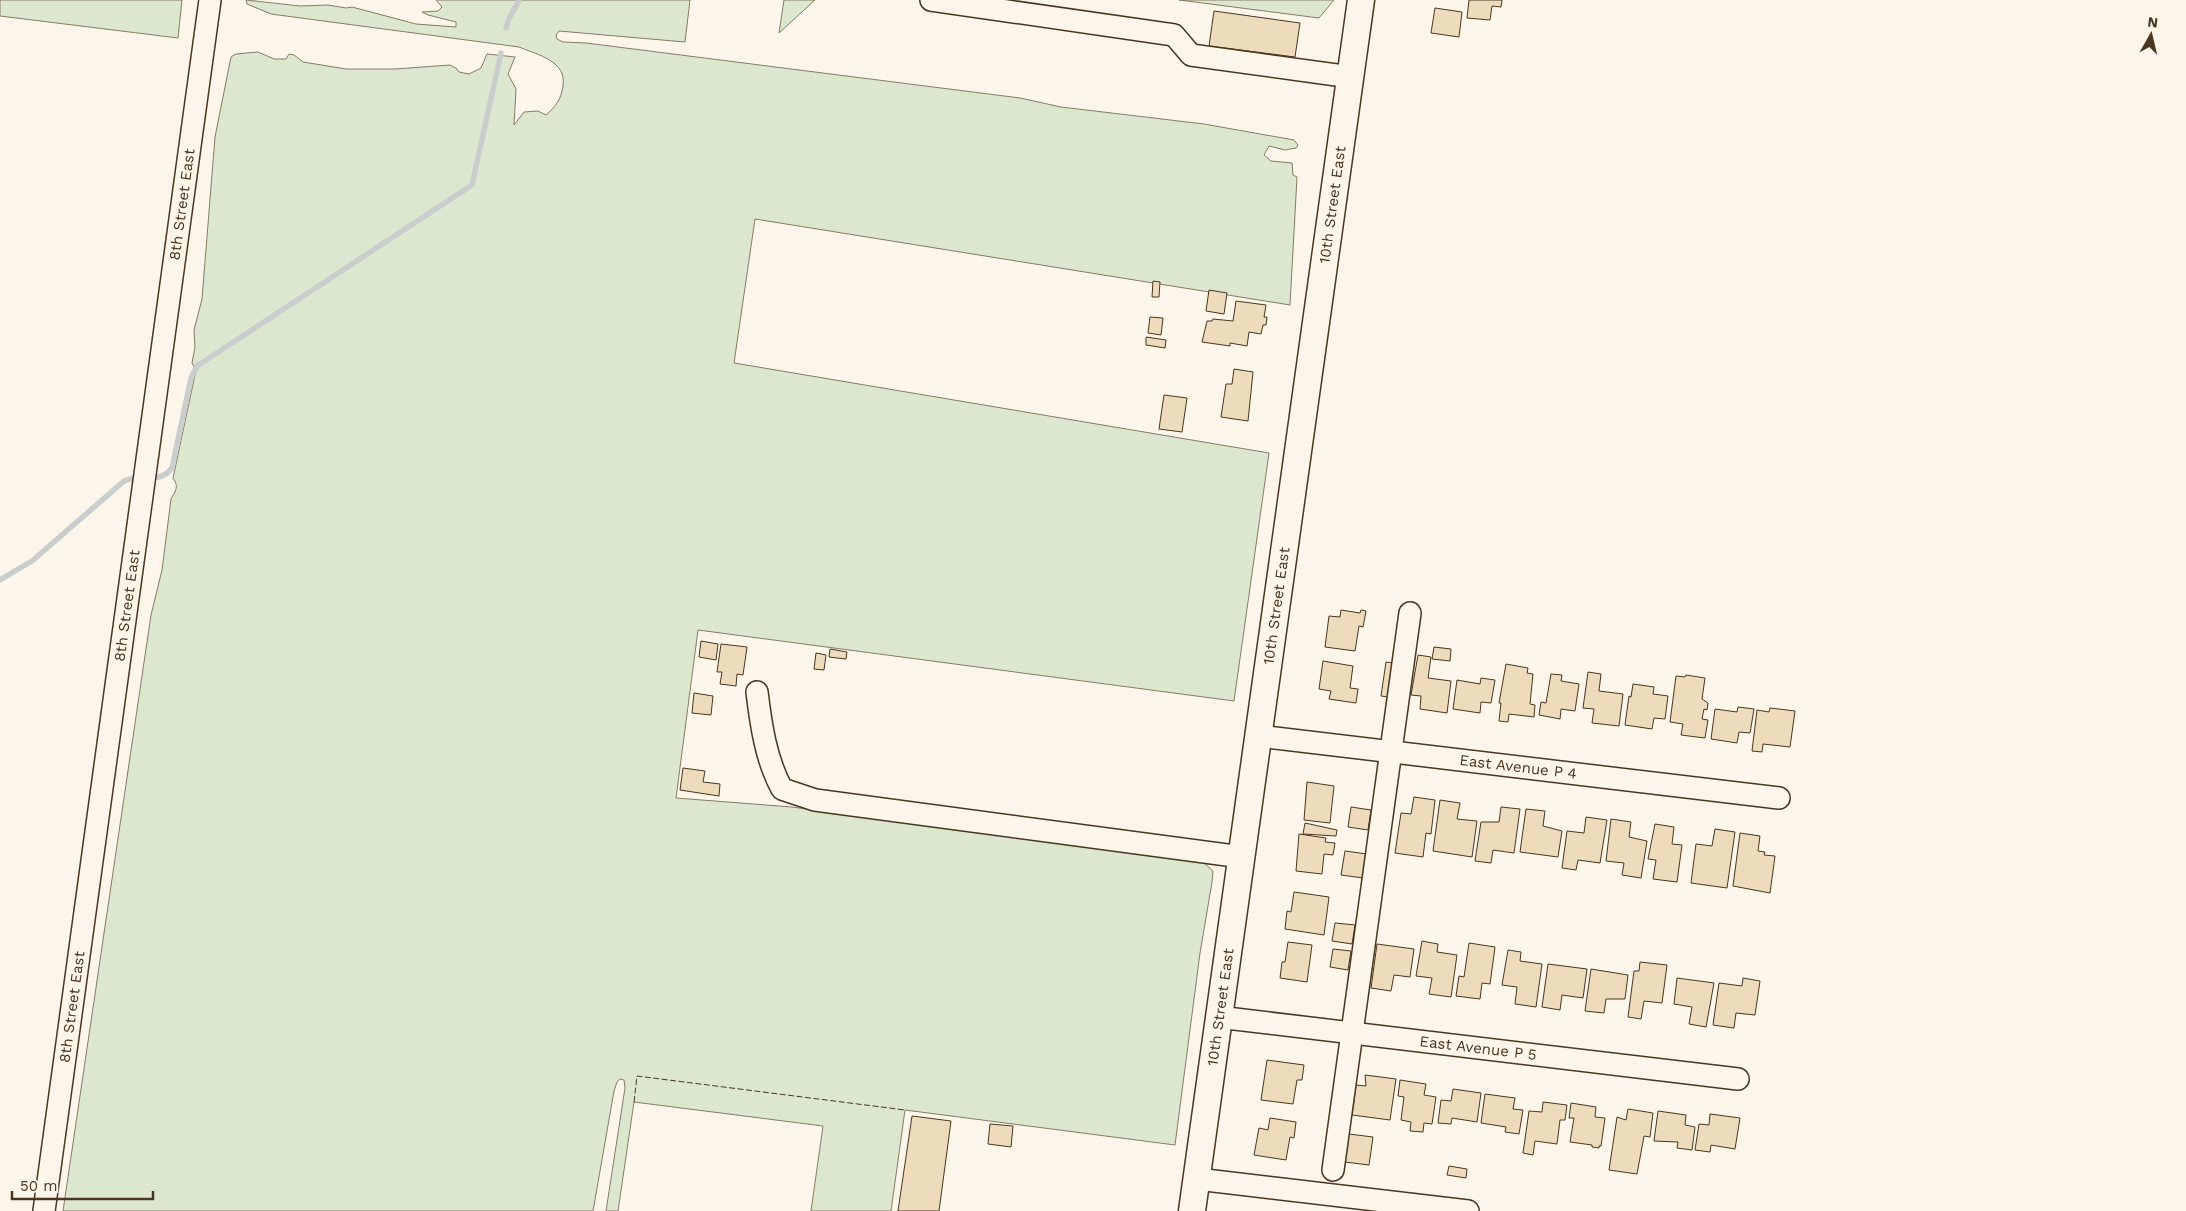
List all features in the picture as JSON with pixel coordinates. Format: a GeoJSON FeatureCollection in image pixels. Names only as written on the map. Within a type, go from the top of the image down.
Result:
{"type":"FeatureCollection","features":[{"type":"Feature","properties":{"kind":"main road","name":"10th Street East"},"geometry":{"type":"LineString","coordinates":[[1192,1211],[1361,0]]}},
{"type":"Feature","properties":{"kind":"street","name":"8th Street East"},"geometry":{"type":"LineString","coordinates":[[44,1211],[210,0]]}},
{"type":"Feature","properties":{"kind":"street"},"geometry":{"type":"LineString","coordinates":[[931,0],[1174,35],[1191,55],[1351,77]]}},
{"type":"Feature","properties":{"kind":"street"},"geometry":{"type":"LineString","coordinates":[[1333,1170],[1410,613]]}},
{"type":"Feature","properties":{"kind":"street"},"geometry":{"type":"LineString","coordinates":[[757,692],[761,728],[776,778],[782,789],[815,800],[1242,857]]}},
{"type":"Feature","properties":{"kind":"street","name":"East Avenue P 4"},"geometry":{"type":"LineString","coordinates":[[1259,736],[1779,798]]}},
{"type":"Feature","properties":{"kind":"street","name":"East Avenue P 5"},"geometry":{"type":"LineString","coordinates":[[1218,1017],[1738,1079]]}},
{"type":"Feature","properties":{"kind":"street"},"geometry":{"type":"LineString","coordinates":[[1197,1179],[1468,1211]]}},
{"type":"Feature","properties":{"kind":"green space"},"geometry":{"type":"Polygon","coordinates":[[[0,0],[182,0],[178,38],[0,16],[0,0]]]}},
{"type":"Feature","properties":{"kind":"green space"},"geometry":{"type":"Polygon","coordinates":[[[246,0],[300,6],[328,5],[352,7],[416,24],[456,27],[456,22],[422,12],[438,11],[442,7],[436,0],[690,0],[685,42],[559,31],[556,35],[557,39],[563,42],[586,43],[1020,98],[1061,107],[1204,124],[1294,140],[1298,145],[1296,148],[1285,150],[1269,146],[1264,155],[1271,161],[1292,163],[1293,175],[1297,177],[1290,305],[755,219],[734,363],[1269,453],[1234,701],[698,630],[676,798],[792,807],[1204,863],[1213,871],[1212,882],[1200,953],[1175,1145],[905,1110],[891,1211],[811,1211],[823,1126],[634,1102],[618,1211],[606,1211],[625,1088],[624,1080],[620,1079],[614,1091],[593,1211],[63,1211],[151,615],[162,570],[171,499],[176,488],[173,478],[196,370],[192,363],[195,347],[194,330],[202,299],[215,137],[231,57],[236,54],[258,52],[274,59],[286,59],[289,54],[294,55],[303,62],[346,69],[395,69],[450,65],[459,72],[469,74],[481,68],[487,54],[515,57],[508,74],[516,89],[514,125],[524,112],[538,111],[546,115],[558,102],[563,86],[563,77],[556,65],[542,56],[519,47],[271,14],[247,4],[246,0]]]}},
{"type":"Feature","properties":{"kind":"green space"},"geometry":{"type":"Polygon","coordinates":[[[784,0],[815,0],[779,33],[784,0]]]}},
{"type":"Feature","properties":{"kind":"green space"},"geometry":{"type":"Polygon","coordinates":[[[1179,0],[1334,0],[1319,18],[1179,0]]]}},
{"type":"Feature","properties":{"kind":"building"},"geometry":{"type":"Polygon","coordinates":[[[1469,0],[1502,0],[1501,7],[1492,6],[1490,20],[1467,18],[1469,0]]]}},
{"type":"Feature","properties":{"kind":"building"},"geometry":{"type":"Polygon","coordinates":[[[1435,8],[1462,12],[1459,37],[1431,33],[1435,8]]]}},
{"type":"Feature","properties":{"kind":"building"},"geometry":{"type":"Polygon","coordinates":[[[1214,11],[1300,23],[1295,57],[1209,46],[1214,11]]]}},
{"type":"Feature","properties":{"kind":"building"},"geometry":{"type":"Polygon","coordinates":[[[1153,281],[1160,282],[1159,297],[1152,297],[1153,281]]]}},
{"type":"Feature","properties":{"kind":"building"},"geometry":{"type":"Polygon","coordinates":[[[1209,290],[1227,293],[1224,314],[1206,311],[1209,290]]]}},
{"type":"Feature","properties":{"kind":"building"},"geometry":{"type":"Polygon","coordinates":[[[1236,301],[1266,305],[1264,317],[1267,317],[1266,325],[1263,325],[1261,334],[1249,332],[1247,346],[1230,343],[1230,346],[1202,342],[1207,321],[1212,321],[1213,319],[1233,321],[1236,301]]]}},
{"type":"Feature","properties":{"kind":"building"},"geometry":{"type":"Polygon","coordinates":[[[1150,317],[1163,318],[1161,335],[1148,333],[1150,317]]]}},
{"type":"Feature","properties":{"kind":"building"},"geometry":{"type":"Polygon","coordinates":[[[1146,337],[1166,340],[1165,348],[1146,345],[1146,337]]]}},
{"type":"Feature","properties":{"kind":"building"},"geometry":{"type":"Polygon","coordinates":[[[1234,369],[1253,372],[1248,421],[1221,417],[1226,384],[1232,384],[1234,369]]]}},
{"type":"Feature","properties":{"kind":"building"},"geometry":{"type":"Polygon","coordinates":[[[1164,395],[1187,398],[1182,432],[1159,429],[1164,395]]]}},
{"type":"Feature","properties":{"kind":"building"},"geometry":{"type":"Polygon","coordinates":[[[1341,610],[1360,613],[1361,610],[1366,611],[1363,627],[1359,626],[1355,651],[1325,647],[1329,616],[1340,617],[1341,610]]]}},
{"type":"Feature","properties":{"kind":"building"},"geometry":{"type":"Polygon","coordinates":[[[701,641],[718,644],[716,660],[699,657],[701,641]]]}},
{"type":"Feature","properties":{"kind":"building"},"geometry":{"type":"Polygon","coordinates":[[[721,644],[747,647],[743,675],[737,674],[736,686],[720,684],[722,672],[717,672],[721,644]]]}},
{"type":"Feature","properties":{"kind":"building"},"geometry":{"type":"Polygon","coordinates":[[[1434,647],[1451,649],[1450,661],[1432,659],[1434,647]]]}},
{"type":"Feature","properties":{"kind":"building"},"geometry":{"type":"Polygon","coordinates":[[[830,649],[847,652],[846,659],[829,657],[830,649]]]}},
{"type":"Feature","properties":{"kind":"building"},"geometry":{"type":"Polygon","coordinates":[[[816,653],[826,655],[824,670],[814,669],[816,653]]]}},
{"type":"Feature","properties":{"kind":"building"},"geometry":{"type":"Polygon","coordinates":[[[1418,655],[1431,657],[1428,678],[1451,681],[1447,713],[1420,709],[1421,696],[1411,695],[1418,655]]]}},
{"type":"Feature","properties":{"kind":"building"},"geometry":{"type":"Polygon","coordinates":[[[1323,661],[1353,666],[1350,688],[1358,689],[1356,703],[1329,699],[1331,691],[1319,689],[1323,661]]]}},
{"type":"Feature","properties":{"kind":"building"},"geometry":{"type":"Polygon","coordinates":[[[1386,662],[1393,663],[1388,697],[1381,696],[1386,662]]]}},
{"type":"Feature","properties":{"kind":"building"},"geometry":{"type":"Polygon","coordinates":[[[1506,664],[1528,668],[1527,673],[1533,674],[1530,704],[1535,705],[1534,717],[1509,714],[1508,722],[1499,721],[1501,703],[1499,703],[1506,664]]]}},
{"type":"Feature","properties":{"kind":"building"},"geometry":{"type":"Polygon","coordinates":[[[1588,672],[1601,674],[1599,691],[1623,694],[1619,726],[1592,723],[1594,709],[1583,708],[1588,672]]]}},
{"type":"Feature","properties":{"kind":"building"},"geometry":{"type":"Polygon","coordinates":[[[1551,674],[1562,675],[1561,681],[1579,684],[1575,711],[1561,709],[1560,719],[1539,715],[1541,702],[1546,703],[1551,674]]]}},
{"type":"Feature","properties":{"kind":"building"},"geometry":{"type":"Polygon","coordinates":[[[1686,675],[1705,678],[1702,699],[1708,703],[1707,710],[1704,709],[1702,719],[1708,720],[1705,738],[1681,735],[1683,724],[1670,722],[1676,676],[1685,677],[1686,675]]]}},
{"type":"Feature","properties":{"kind":"building"},"geometry":{"type":"Polygon","coordinates":[[[1481,678],[1495,680],[1491,703],[1481,702],[1480,713],[1453,709],[1457,680],[1480,684],[1481,678]]]}},
{"type":"Feature","properties":{"kind":"building"},"geometry":{"type":"Polygon","coordinates":[[[1633,684],[1654,687],[1653,694],[1668,696],[1665,719],[1654,718],[1652,729],[1625,725],[1629,696],[1631,697],[1633,684]]]}},
{"type":"Feature","properties":{"kind":"building"},"geometry":{"type":"Polygon","coordinates":[[[694,693],[713,696],[711,715],[692,713],[694,693]]]}},
{"type":"Feature","properties":{"kind":"building"},"geometry":{"type":"Polygon","coordinates":[[[1738,707],[1754,709],[1750,733],[1739,732],[1737,743],[1711,739],[1715,709],[1737,712],[1738,707]]]}},
{"type":"Feature","properties":{"kind":"building"},"geometry":{"type":"Polygon","coordinates":[[[1770,708],[1795,711],[1790,747],[1763,744],[1762,752],[1752,751],[1757,710],[1769,712],[1770,708]]]}},
{"type":"Feature","properties":{"kind":"building"},"geometry":{"type":"Polygon","coordinates":[[[683,768],[705,771],[703,782],[720,784],[719,796],[680,790],[683,768]]]}},
{"type":"Feature","properties":{"kind":"building"},"geometry":{"type":"Polygon","coordinates":[[[1307,782],[1334,786],[1330,823],[1304,820],[1307,782]]]}},
{"type":"Feature","properties":{"kind":"building"},"geometry":{"type":"Polygon","coordinates":[[[1414,797],[1435,800],[1431,834],[1426,833],[1423,857],[1395,853],[1401,813],[1411,814],[1414,797]]]}},
{"type":"Feature","properties":{"kind":"building"},"geometry":{"type":"Polygon","coordinates":[[[1440,800],[1460,803],[1457,819],[1477,821],[1472,857],[1433,851],[1440,800]]]}},
{"type":"Feature","properties":{"kind":"building"},"geometry":{"type":"Polygon","coordinates":[[[1351,807],[1371,810],[1368,830],[1348,827],[1351,807]]]}},
{"type":"Feature","properties":{"kind":"building"},"geometry":{"type":"Polygon","coordinates":[[[1501,807],[1520,809],[1514,853],[1493,850],[1491,863],[1475,861],[1481,822],[1499,822],[1501,807]]]}},
{"type":"Feature","properties":{"kind":"building"},"geometry":{"type":"Polygon","coordinates":[[[1526,809],[1545,811],[1543,826],[1562,831],[1558,857],[1520,852],[1526,809]]]}},
{"type":"Feature","properties":{"kind":"building"},"geometry":{"type":"Polygon","coordinates":[[[1586,817],[1607,820],[1600,863],[1578,860],[1576,870],[1562,868],[1567,831],[1584,833],[1586,817]]]}},
{"type":"Feature","properties":{"kind":"building"},"geometry":{"type":"Polygon","coordinates":[[[1611,819],[1631,822],[1629,837],[1647,841],[1641,878],[1622,875],[1624,863],[1606,861],[1611,819]]]}},
{"type":"Feature","properties":{"kind":"building"},"geometry":{"type":"Polygon","coordinates":[[[1305,823],[1337,830],[1336,836],[1303,834],[1305,823]]]}},
{"type":"Feature","properties":{"kind":"building"},"geometry":{"type":"Polygon","coordinates":[[[1655,824],[1674,827],[1672,844],[1682,845],[1677,882],[1653,879],[1656,860],[1648,859],[1655,824]]]}},
{"type":"Feature","properties":{"kind":"building"},"geometry":{"type":"Polygon","coordinates":[[[1715,829],[1735,832],[1727,888],[1691,883],[1696,844],[1712,846],[1715,829]]]}},
{"type":"Feature","properties":{"kind":"building"},"geometry":{"type":"Polygon","coordinates":[[[1740,833],[1760,836],[1758,851],[1765,852],[1764,855],[1775,856],[1770,893],[1733,886],[1740,833]]]}},
{"type":"Feature","properties":{"kind":"building"},"geometry":{"type":"Polygon","coordinates":[[[1299,834],[1326,838],[1325,842],[1335,843],[1333,855],[1324,854],[1322,874],[1296,871],[1299,834]]]}},
{"type":"Feature","properties":{"kind":"building"},"geometry":{"type":"Polygon","coordinates":[[[1345,851],[1367,854],[1363,878],[1341,875],[1345,851]]]}},
{"type":"Feature","properties":{"kind":"building"},"geometry":{"type":"Polygon","coordinates":[[[1294,892],[1329,897],[1324,935],[1285,929],[1287,911],[1291,912],[1294,892]]]}},
{"type":"Feature","properties":{"kind":"building"},"geometry":{"type":"Polygon","coordinates":[[[1335,923],[1355,925],[1352,944],[1332,941],[1335,923]]]}},
{"type":"Feature","properties":{"kind":"building"},"geometry":{"type":"Polygon","coordinates":[[[1422,941],[1438,944],[1437,952],[1457,955],[1451,997],[1429,994],[1432,978],[1416,976],[1422,941]]]}},
{"type":"Feature","properties":{"kind":"building"},"geometry":{"type":"Polygon","coordinates":[[[1288,942],[1312,945],[1307,982],[1280,978],[1282,962],[1285,962],[1288,942]]]}},
{"type":"Feature","properties":{"kind":"building"},"geometry":{"type":"Polygon","coordinates":[[[1469,943],[1495,947],[1490,984],[1482,983],[1480,999],[1456,996],[1459,976],[1464,977],[1469,943]]]}},
{"type":"Feature","properties":{"kind":"building"},"geometry":{"type":"Polygon","coordinates":[[[1377,944],[1414,949],[1410,977],[1394,975],[1391,991],[1371,988],[1377,944]]]}},
{"type":"Feature","properties":{"kind":"building"},"geometry":{"type":"Polygon","coordinates":[[[1333,949],[1351,951],[1348,970],[1330,967],[1333,949]]]}},
{"type":"Feature","properties":{"kind":"building"},"geometry":{"type":"Polygon","coordinates":[[[1508,950],[1521,952],[1520,961],[1542,964],[1536,1007],[1515,1004],[1517,987],[1502,985],[1508,950]]]}},
{"type":"Feature","properties":{"kind":"building"},"geometry":{"type":"Polygon","coordinates":[[[1640,962],[1667,965],[1662,1003],[1644,1001],[1641,1019],[1628,1017],[1634,971],[1639,971],[1640,962]]]}},
{"type":"Feature","properties":{"kind":"building"},"geometry":{"type":"Polygon","coordinates":[[[1548,964],[1587,969],[1583,998],[1562,995],[1560,1010],[1542,1007],[1548,964]]]}},
{"type":"Feature","properties":{"kind":"building"},"geometry":{"type":"Polygon","coordinates":[[[1591,969],[1628,975],[1625,999],[1606,999],[1604,1013],[1585,1011],[1591,969]]]}},
{"type":"Feature","properties":{"kind":"building"},"geometry":{"type":"Polygon","coordinates":[[[1677,978],[1714,983],[1706,1027],[1689,1024],[1692,1007],[1674,1004],[1677,978]]]}},
{"type":"Feature","properties":{"kind":"building"},"geometry":{"type":"Polygon","coordinates":[[[1743,978],[1760,981],[1755,1015],[1736,1013],[1734,1028],[1713,1025],[1719,983],[1742,986],[1743,978]]]}},
{"type":"Feature","properties":{"kind":"building"},"geometry":{"type":"Polygon","coordinates":[[[1267,1060],[1304,1065],[1302,1080],[1297,1080],[1293,1104],[1261,1100],[1267,1060]]]}},
{"type":"Feature","properties":{"kind":"building"},"geometry":{"type":"Polygon","coordinates":[[[1365,1075],[1396,1079],[1390,1120],[1352,1115],[1356,1085],[1366,1086],[1365,1075]]]}},
{"type":"Feature","properties":{"kind":"building"},"geometry":{"type":"Polygon","coordinates":[[[1400,1080],[1426,1084],[1424,1095],[1436,1097],[1432,1124],[1424,1123],[1423,1132],[1410,1131],[1411,1122],[1401,1120],[1404,1097],[1398,1096],[1400,1080]]]}},
{"type":"Feature","properties":{"kind":"building"},"geometry":{"type":"Polygon","coordinates":[[[1453,1089],[1481,1093],[1477,1122],[1452,1118],[1451,1124],[1438,1123],[1441,1100],[1451,1101],[1453,1089]]]}},
{"type":"Feature","properties":{"kind":"building"},"geometry":{"type":"Polygon","coordinates":[[[1485,1094],[1515,1098],[1513,1109],[1523,1110],[1519,1134],[1505,1132],[1506,1127],[1481,1123],[1485,1094]]]}},
{"type":"Feature","properties":{"kind":"building"},"geometry":{"type":"Polygon","coordinates":[[[1543,1102],[1567,1105],[1565,1120],[1560,1120],[1557,1144],[1535,1141],[1533,1155],[1523,1153],[1529,1111],[1542,1112],[1543,1102]]]}},
{"type":"Feature","properties":{"kind":"building"},"geometry":{"type":"Polygon","coordinates":[[[1571,1103],[1596,1107],[1595,1117],[1605,1118],[1601,1146],[1599,1148],[1592,1147],[1592,1145],[1570,1142],[1574,1118],[1569,1118],[1571,1103]]]}},
{"type":"Feature","properties":{"kind":"building"},"geometry":{"type":"Polygon","coordinates":[[[1628,1109],[1653,1113],[1650,1137],[1644,1136],[1637,1174],[1609,1170],[1617,1117],[1626,1120],[1628,1109]]]}},
{"type":"Feature","properties":{"kind":"building"},"geometry":{"type":"Polygon","coordinates":[[[1658,1111],[1686,1115],[1685,1125],[1695,1127],[1692,1150],[1677,1148],[1678,1142],[1654,1141],[1658,1111]]]}},
{"type":"Feature","properties":{"kind":"building"},"geometry":{"type":"Polygon","coordinates":[[[1710,1114],[1740,1118],[1735,1149],[1711,1145],[1710,1152],[1695,1150],[1699,1124],[1709,1125],[1710,1114]]]}},
{"type":"Feature","properties":{"kind":"building"},"geometry":{"type":"Polygon","coordinates":[[[912,1116],[951,1121],[939,1211],[898,1211],[912,1116]]]}},
{"type":"Feature","properties":{"kind":"building"},"geometry":{"type":"Polygon","coordinates":[[[1270,1118],[1296,1122],[1294,1138],[1290,1137],[1286,1160],[1254,1155],[1259,1128],[1268,1130],[1270,1118]]]}},
{"type":"Feature","properties":{"kind":"building"},"geometry":{"type":"Polygon","coordinates":[[[990,1124],[1013,1126],[1011,1147],[988,1144],[990,1124]]]}},
{"type":"Feature","properties":{"kind":"building"},"geometry":{"type":"Polygon","coordinates":[[[1349,1134],[1373,1137],[1369,1165],[1345,1162],[1349,1134]]]}},
{"type":"Feature","properties":{"kind":"building"},"geometry":{"type":"Polygon","coordinates":[[[1449,1166],[1467,1169],[1466,1178],[1447,1175],[1449,1166]]]}},
{"type":"Feature","properties":{"kind":"waterway"},"geometry":{"type":"LineString","coordinates":[[506,28],[519,0]]}},
{"type":"Feature","properties":{"kind":"waterway"},"geometry":{"type":"LineString","coordinates":[[0,580],[32,561],[124,481],[162,476],[172,468],[191,378],[197,366],[472,185],[501,53]]}},
{"type":"Feature","properties":{"kind":"fence"},"geometry":{"type":"LineString","coordinates":[[634,1102],[637,1076],[905,1110]]}}]}
